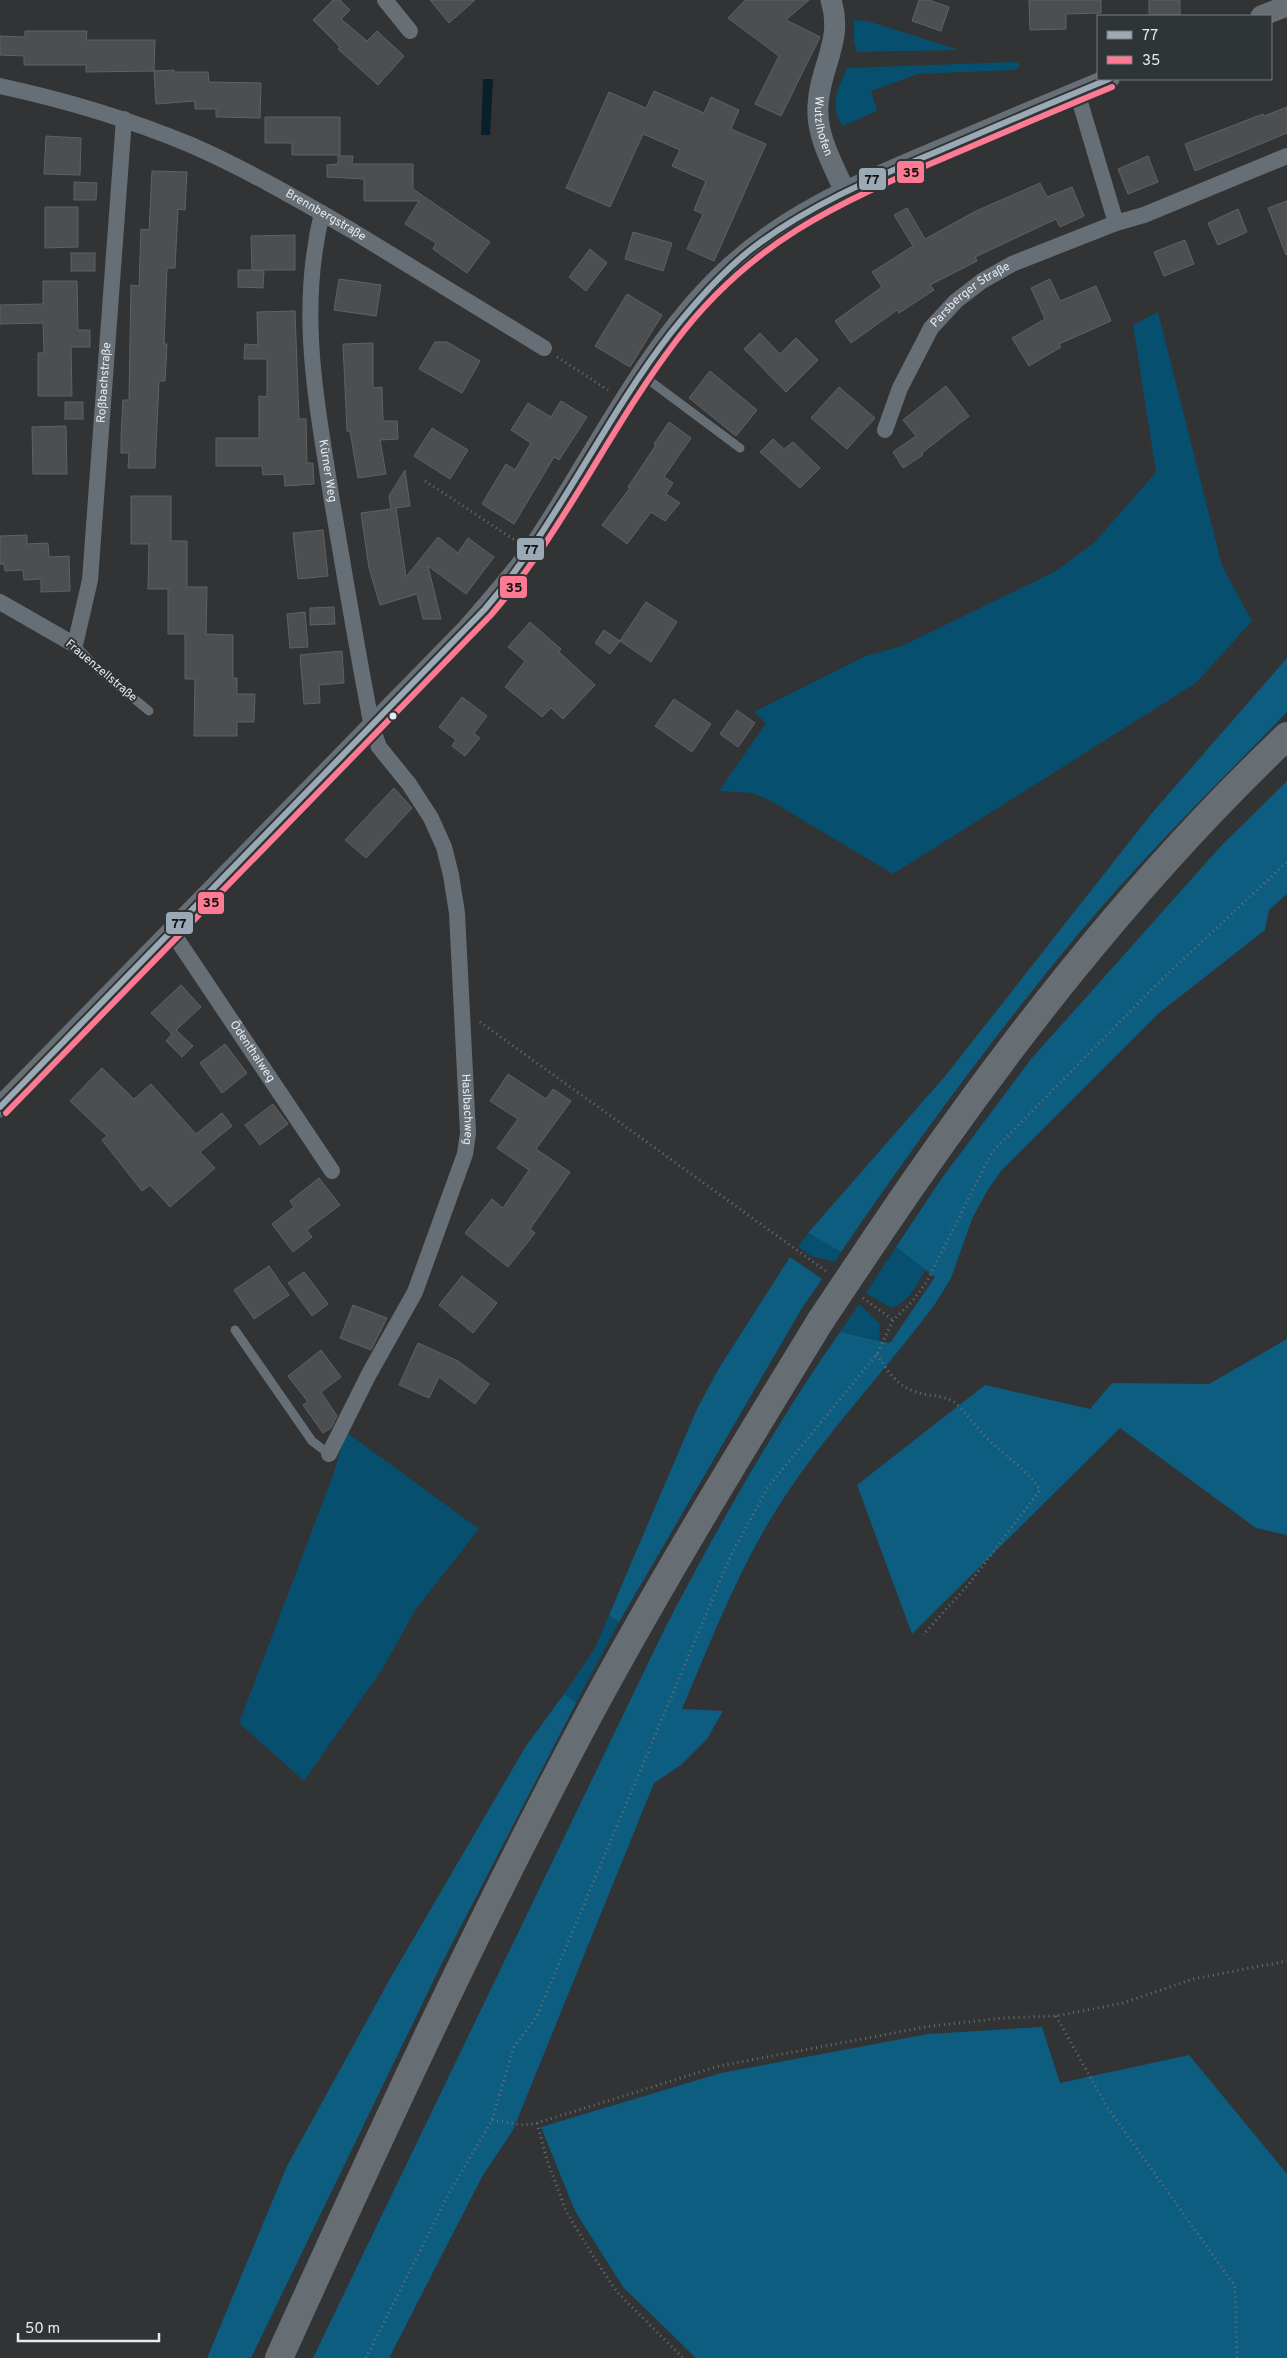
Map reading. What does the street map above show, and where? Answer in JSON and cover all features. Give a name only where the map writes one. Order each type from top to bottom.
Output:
[{"type":"highway","points":[[279,2358],[378,2142],[506,1879],[591,1712],[687,1541],[821,1320],[941,1141],[1016,1040],[1183,843],[1287,736]]},
{"type":"street","points":[[385,0],[410,31]]},
{"type":"street","name":"Wutzlhofen","points":[[831,0],[834,11],[835,31],[831,55],[821,86],[818,119],[827,150],[844,190]]},
{"type":"street","points":[[1264,15],[1287,6]]},
{"type":"street","points":[[0,1107],[456,642],[531,551],[642,375],[675,328],[724,274],[754,247],[801,213],[844,190],[1107,80]]},
{"type":"street","name":"Brennbergstraße","points":[[0,86],[42,95],[124,119],[192,146],[262,180],[322,213],[544,348]]},
{"type":"street","points":[[1077,92],[1116,223]]},
{"type":"street","name":"Roßbachstraße","points":[[75,645],[90,580],[124,119]]},
{"type":"street","name":"Parsberger Straße","points":[[885,430],[912,361],[931,328],[956,301],[982,281],[1012,264],[1116,223],[1144,215],[1287,156]]},
{"type":"street","name":"Kürner Weg","points":[[322,213],[311,275],[309,336],[312,372],[336,526],[372,727]]},
{"type":"street","name":"Frauenzellstraße","points":[[0,602],[75,645]]},
{"type":"street","name":"Haslbachweg","points":[[329,1454],[369,1374],[415,1292],[465,1154],[468,1133],[456,913],[444,847],[431,818],[409,784],[379,747],[372,727]]},
{"type":"street","name":"Ödenthalweg","points":[[172,932],[332,1171]]},
{"type":"lane","points":[[642,375],[740,448]]},
{"type":"lane","name":"Frauenzellstraße","points":[[75,645],[98,670],[149,711]]},
{"type":"lane","points":[[235,1330],[312,1441],[329,1454]]},
{"type":"path","points":[[544,348],[626,401]]},
{"type":"path","points":[[425,481],[531,551]]},
{"type":"path","points":[[366,2358],[448,2194],[492,2120],[514,2047],[537,2016],[731,1555],[768,1487],[877,1354],[893,1320],[911,1303],[926,1283],[992,1152],[1159,982],[1287,862]]},
{"type":"path","points":[[462,1008],[829,1274]]},
{"type":"path","points":[[861,1297],[893,1320]]},
{"type":"path","points":[[877,1354],[891,1377],[901,1386],[920,1394],[953,1401],[986,1438],[1028,1473],[1040,1490],[968,1584],[923,1635]]},
{"type":"path","points":[[492,2120],[523,2125],[537,2123],[719,2066],[931,2026],[1004,2018],[1056,2016],[1123,2003],[1193,1978],[1287,1961]]},
{"type":"path","points":[[1056,2016],[1107,2107],[1235,2286],[1237,2358]]},
{"type":"path","points":[[537,2123],[547,2160],[566,2211],[617,2292],[683,2358]]},
{"type":"shaded area","points":[[854,20],[868,21],[959,50],[857,52],[854,42]]},
{"type":"shaded area","points":[[1019,63],[1020,66],[1014,70],[918,74],[871,91],[877,111],[843,126],[838,118],[835,104],[836,97],[847,68]]},
{"type":"shaded area","points":[[483,79],[493,79],[490,135],[481,135]]},
{"type":"shaded area","points":[[1158,312],[1222,566],[1252,621],[1196,683],[893,874],[769,800],[752,793],[719,791],[766,723],[754,712],[866,656],[902,646],[1056,571],[1094,543],[1156,472],[1133,325]]},
{"type":"shaded area","points":[[1287,658],[1287,712],[1156,848],[1080,932],[957,1089],[841,1252],[808,1233],[946,1075],[1152,813]]},
{"type":"shaded area","points":[[1287,781],[1287,894],[1269,910],[1265,930],[1159,1013],[1001,1171],[987,1191],[972,1219],[951,1278],[937,1301],[815,1454],[778,1507],[764,1531],[726,1606],[682,1709],[723,1711],[707,1739],[681,1765],[654,1783],[513,2130],[483,2175],[389,2358],[313,2358],[666,1626],[727,1513],[770,1439],[840,1332],[890,1343],[935,1277],[896,1247],[942,1178],[1031,1059],[1222,845]]},
{"type":"shaded area","points":[[808,1233],[841,1252],[835,1262],[811,1256],[798,1247]]},
{"type":"shaded area","points":[[896,1247],[926,1269],[908,1297],[891,1308],[866,1293]]},
{"type":"shaded area","points":[[790,1257],[822,1279],[802,1308],[619,1622],[609,1615],[697,1409],[719,1368]]},
{"type":"shaded area","points":[[859,1304],[880,1324],[879,1340],[840,1332]]},
{"type":"shaded area","points":[[1287,1339],[1287,1535],[1256,1528],[1120,1428],[912,1634],[857,1485],[985,1385],[1090,1409],[1112,1383],[1209,1384]]},
{"type":"shaded area","points":[[346,1432],[479,1529],[416,1609],[383,1668],[304,1781],[239,1723],[333,1475]]},
{"type":"shaded area","points":[[609,1615],[619,1622],[576,1703],[564,1694],[595,1648]]},
{"type":"shaded area","points":[[564,1694],[576,1703],[443,1961],[251,2358],[207,2358],[287,2166],[391,1977],[526,1746]]},
{"type":"shaded area","points":[[1042,2027],[1060,2083],[1189,2055],[1287,2174],[1287,2358],[696,2358],[623,2287],[575,2211],[541,2127],[721,2073],[928,2034]]},
{"type":"building","points":[[333,0],[340,0],[350,10],[341,19],[367,41],[377,31],[404,56],[378,85],[338,49],[340,47],[313,20]]},
{"type":"building","points":[[430,0],[475,0],[449,23]]},
{"type":"building","points":[[745,0],[809,0],[786,20],[820,37],[781,116],[755,104],[779,56],[728,18]]},
{"type":"building","points":[[919,0],[929,0],[949,7],[941,31],[912,21]]},
{"type":"building","points":[[1029,0],[1101,0],[1101,13],[1066,14],[1066,29],[1030,30]]},
{"type":"building","points":[[1149,0],[1180,0],[1180,15],[1149,15]]},
{"type":"building","points":[[25,31],[87,31],[86,40],[155,40],[154,71],[86,72],[86,65],[24,65],[24,56],[0,55],[0,36],[25,37]]},
{"type":"building","points":[[174,70],[174,72],[208,72],[209,82],[261,83],[260,118],[216,117],[216,109],[195,109],[195,101],[156,104],[154,71]]},
{"type":"building","points":[[654,91],[704,113],[711,97],[739,110],[731,129],[766,144],[714,261],[687,249],[703,214],[694,210],[706,181],[672,166],[680,150],[643,134],[610,207],[566,188],[609,92],[646,108]]},
{"type":"building","points":[[1287,107],[1287,133],[1195,171],[1185,144],[1263,114],[1264,116]]},
{"type":"building","points":[[265,117],[340,117],[340,155],[292,155],[292,143],[265,143]]},
{"type":"building","points":[[46,136],[81,138],[80,175],[44,174]]},
{"type":"building","points":[[338,156],[353,156],[352,164],[413,164],[413,189],[490,242],[467,273],[433,249],[436,243],[405,224],[419,201],[364,201],[364,179],[327,177],[327,165],[338,164]]},
{"type":"building","points":[[1148,156],[1158,182],[1128,194],[1118,169]]},
{"type":"building","points":[[152,171],[187,172],[185,210],[178,209],[175,268],[167,268],[164,344],[167,344],[165,381],[159,381],[155,468],[128,468],[129,453],[121,453],[121,437],[123,400],[129,400],[131,285],[139,286],[141,229],[149,230]]},
{"type":"building","points":[[74,182],[97,183],[96,200],[74,200]]},
{"type":"building","points":[[1040,183],[1047,197],[1072,187],[1084,216],[1060,227],[1056,219],[975,257],[977,261],[930,285],[934,290],[899,313],[897,310],[851,343],[835,321],[882,287],[872,272],[913,246],[894,215],[907,208],[925,239],[976,211]]},
{"type":"building","points":[[1287,201],[1287,254],[1286,255],[1268,208]]},
{"type":"building","points":[[45,207],[78,207],[78,247],[45,248]]},
{"type":"building","points":[[1238,209],[1247,232],[1218,245],[1208,223]]},
{"type":"building","points":[[633,232],[672,243],[663,271],[625,259]]},
{"type":"building","points":[[295,235],[295,270],[253,270],[264,271],[263,288],[238,287],[238,270],[252,270],[251,236]]},
{"type":"building","points":[[1185,240],[1194,264],[1164,276],[1154,252]]},
{"type":"building","points":[[590,249],[607,263],[586,291],[569,277]]},
{"type":"building","points":[[71,253],[95,253],[95,271],[71,271]]},
{"type":"building","points":[[339,279],[381,285],[376,316],[334,310]]},
{"type":"building","points":[[1050,279],[1060,301],[1096,286],[1111,321],[1059,344],[1061,347],[1029,366],[1012,338],[1045,319],[1031,288]]},
{"type":"building","points":[[43,281],[77,281],[78,330],[90,330],[90,347],[71,347],[72,396],[38,396],[38,353],[44,353],[43,323],[0,324],[0,305],[43,304]]},
{"type":"building","points":[[627,294],[662,315],[630,367],[595,346]]},
{"type":"building","points":[[295,311],[299,419],[306,419],[307,463],[313,463],[314,484],[285,486],[284,474],[263,475],[262,466],[216,466],[216,438],[259,438],[259,396],[267,397],[267,359],[244,359],[245,344],[258,345],[257,312]]},
{"type":"building","points":[[760,333],[780,354],[796,338],[818,360],[786,392],[744,349]]},
{"type":"building","points":[[435,342],[447,342],[480,361],[462,393],[419,369]]},
{"type":"building","points":[[373,343],[373,388],[382,387],[383,421],[397,421],[398,439],[380,440],[386,474],[358,478],[350,431],[347,431],[343,344]]},
{"type":"building","points":[[710,371],[757,410],[736,436],[689,398]]},
{"type":"building","points":[[946,386],[969,416],[922,453],[923,455],[903,468],[893,452],[916,436],[903,420]]},
{"type":"building","points":[[839,387],[875,418],[847,449],[811,418]]},
{"type":"building","points":[[561,401],[587,417],[559,460],[554,457],[514,524],[482,504],[506,464],[515,470],[531,443],[511,430],[528,403],[551,417]]},
{"type":"building","points":[[65,402],[83,402],[83,419],[65,419]]},
{"type":"building","points":[[669,422],[691,438],[664,477],[673,483],[666,494],[680,503],[665,521],[651,512],[627,544],[602,525],[630,488],[628,487]]},
{"type":"building","points":[[66,426],[67,474],[33,474],[32,427]]},
{"type":"building","points":[[432,428],[468,450],[450,479],[414,456]]},
{"type":"building","points":[[773,439],[784,449],[793,442],[820,468],[800,488],[760,452]]},
{"type":"building","points":[[405,470],[410,506],[396,508],[406,577],[438,537],[458,553],[468,538],[494,557],[466,594],[428,566],[441,619],[423,619],[417,594],[380,605],[369,568],[361,513],[391,509],[389,496]]},
{"type":"building","points":[[131,496],[171,496],[171,541],[187,541],[187,587],[207,587],[206,634],[233,635],[233,678],[237,678],[237,694],[255,694],[254,722],[237,722],[237,736],[194,736],[195,679],[185,679],[185,634],[168,634],[168,589],[148,589],[149,544],[131,544]]},
{"type":"building","points":[[323,530],[328,576],[298,579],[293,533]]},
{"type":"building","points":[[27,535],[27,544],[48,543],[49,557],[69,556],[70,591],[41,592],[41,579],[24,580],[23,570],[5,571],[4,564],[0,564],[0,536]]},
{"type":"building","points":[[646,602],[677,622],[651,662],[620,641]]},
{"type":"building","points":[[334,607],[335,624],[310,625],[310,608]]},
{"type":"building","points":[[305,612],[308,647],[290,648],[287,614]]},
{"type":"building","points":[[530,622],[561,649],[559,652],[595,685],[563,719],[551,708],[542,717],[505,687],[525,661],[508,647]]},
{"type":"building","points":[[604,630],[620,641],[610,654],[595,643]]},
{"type":"building","points":[[342,651],[344,683],[319,685],[320,703],[304,704],[300,655]]},
{"type":"building","points":[[462,697],[487,716],[474,733],[480,738],[465,756],[452,746],[456,740],[439,727]]},
{"type":"building","points":[[674,699],[711,724],[692,752],[655,726]]},
{"type":"building","points":[[737,710],[755,723],[738,747],[720,734]]},
{"type":"building","points":[[394,788],[412,808],[366,858],[345,840]]},
{"type":"building","points":[[181,985],[201,1007],[176,1030],[193,1046],[182,1057],[166,1041],[172,1034],[151,1013]]},
{"type":"building","points":[[225,1044],[247,1073],[222,1093],[200,1063]]},
{"type":"building","points":[[102,1068],[134,1099],[151,1084],[196,1134],[222,1113],[232,1126],[200,1152],[215,1168],[170,1207],[150,1185],[142,1191],[102,1140],[107,1136],[70,1101]]},
{"type":"building","points":[[508,1074],[546,1099],[553,1089],[571,1101],[536,1149],[570,1172],[530,1229],[535,1233],[508,1267],[465,1233],[492,1199],[503,1208],[529,1170],[497,1148],[518,1119],[490,1101]]},
{"type":"building","points":[[273,1104],[288,1124],[260,1145],[245,1125]]},
{"type":"building","points":[[319,1178],[340,1205],[307,1230],[312,1237],[293,1252],[272,1224],[294,1207],[290,1201]]},
{"type":"building","points":[[269,1266],[289,1295],[254,1319],[234,1290]]},
{"type":"building","points":[[304,1272],[328,1304],[312,1316],[288,1283]]},
{"type":"building","points":[[462,1276],[497,1303],[473,1333],[439,1305]]},
{"type":"building","points":[[353,1305],[387,1318],[371,1350],[340,1338]]},
{"type":"building","points":[[418,1343],[458,1361],[489,1384],[475,1404],[439,1377],[429,1398],[399,1385]]},
{"type":"building","points":[[321,1350],[341,1377],[321,1392],[337,1416],[331,1428],[323,1433],[303,1405],[308,1402],[288,1376]]},
{"type":"transit line","name":"77","points":[[0,1107],[485,609],[535,543],[623,402],[670,334],[707,290],[727,270],[770,235],[839,195],[1107,80]]},
{"type":"transit line","name":"35","points":[[6,1113],[491,615],[517,583],[564,515],[629,409],[676,341],[704,307],[734,278],[765,252],[831,210],[904,175],[1112,87]]}]
